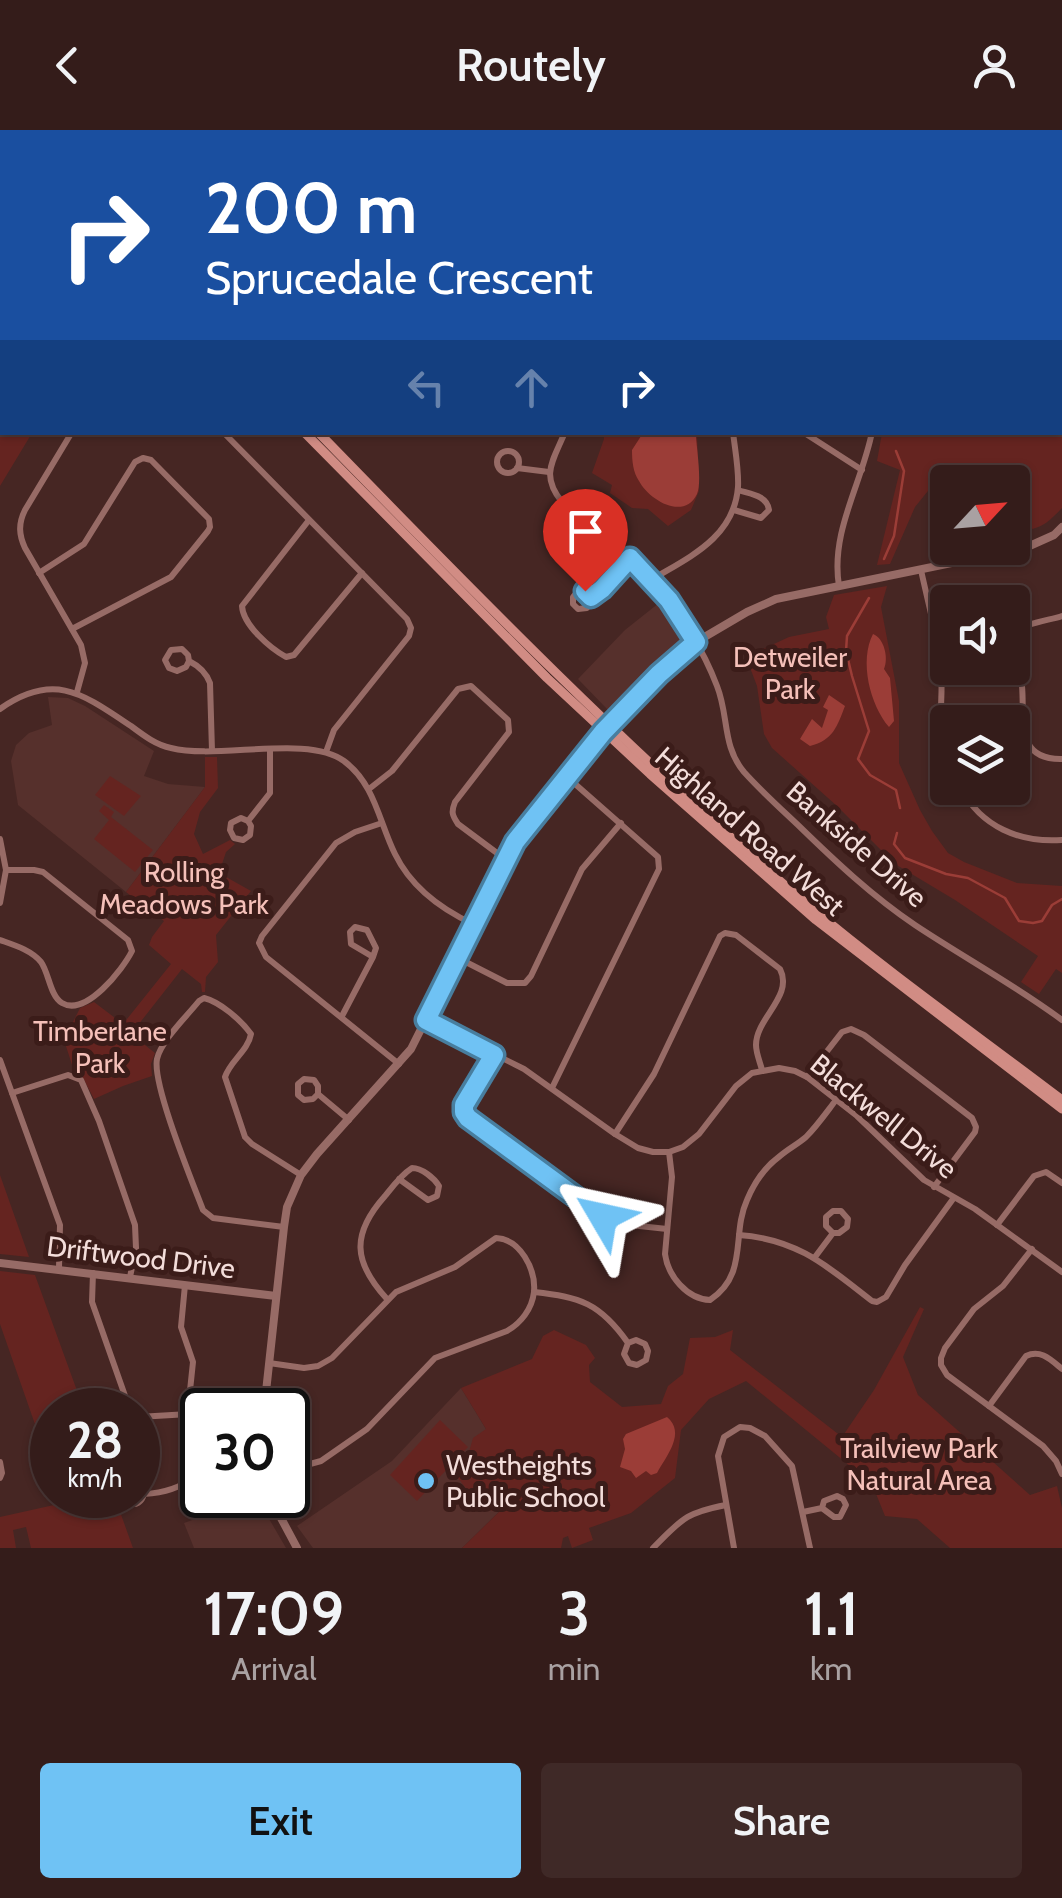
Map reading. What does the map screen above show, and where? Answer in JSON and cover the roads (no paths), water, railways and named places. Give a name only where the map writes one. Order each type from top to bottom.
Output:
[{"type":"main road","name":"Highland Road West","points":[[307,435],[606,728],[816,920],[1062,1108]]},
{"type":"main road","name":"Highland Road West","points":[[321,435],[606,728],[808,905],[1062,1100]]},
{"type":"street","points":[[70,435],[20,522],[21,540],[82,645],[85,663],[76,692]]},
{"type":"street","points":[[226,435],[407,618],[409,636],[334,730],[326,752]]},
{"type":"street","points":[[517,468],[549,472],[563,435]]},
{"type":"street","points":[[651,580],[709,544],[725,527],[738,490],[734,435]]},
{"type":"street","points":[[807,435],[862,470]]},
{"type":"street","points":[[839,586],[844,524],[871,435]]},
{"type":"street","points":[[39,572],[84,544],[140,459],[151,460],[208,520],[208,532],[172,577],[72,629]]},
{"type":"street","name":"Bankside Drive","points":[[549,472],[562,502],[630,558],[681,617],[717,684],[726,734],[742,770],[840,865],[891,908],[1062,1020]]},
{"type":"street","points":[[734,510],[762,518],[769,510],[764,499],[738,490]]},
{"type":"street","points":[[309,520],[242,606],[244,618],[275,650],[286,657],[298,652],[362,573]]},
{"type":"street","points":[[266,1388],[287,1207],[302,1175],[411,1048],[504,859],[606,728],[696,642],[776,599],[1025,548],[1062,528]]},
{"type":"street","points":[[591,597],[630,558]]},
{"type":"street","points":[[921,570],[941,666],[941,705]]},
{"type":"street","points":[[1062,616],[1025,626],[1013,639],[1028,742],[1046,758],[1062,758]]},
{"type":"street","points":[[189,660],[199,666],[210,683],[212,751]]},
{"type":"street","points":[[0,709],[13,700],[50,688],[76,692],[168,748],[335,755],[369,789],[395,855],[406,872],[441,906],[474,924]]},
{"type":"street","points":[[369,789],[392,771],[458,689],[477,689],[508,720],[509,732],[451,810],[458,824],[504,859]]},
{"type":"street","points":[[248,821],[270,793],[270,750]]},
{"type":"street","points":[[552,1088],[660,869],[658,857],[566,776]]},
{"type":"street","points":[[971,805],[994,825],[1025,838],[1062,840]]},
{"type":"street","points":[[382,823],[336,842],[259,943],[266,957],[399,1064]]},
{"type":"street","points":[[456,958],[507,984],[525,983],[582,869],[621,823]]},
{"type":"street","points":[[0,839],[6,870],[0,903]]},
{"type":"street","points":[[0,940],[34,955],[56,997],[68,1005],[103,990],[132,951],[128,940],[43,872],[6,870]]},
{"type":"street","points":[[342,1016],[373,958],[376,948],[363,928],[356,927],[350,932],[351,944],[373,958]]},
{"type":"street","points":[[426,1020],[524,1068],[615,1134],[638,1148],[669,1152],[700,1134],[744,1079],[762,1070],[756,1044],[759,1030],[782,990],[784,976],[736,934],[720,936],[654,1074],[615,1134]]},
{"type":"street","points":[[284,1227],[212,1218],[202,1210],[163,1096],[156,1062],[162,1047],[204,998],[213,1000],[251,1034],[225,1077],[245,1137],[302,1175]]},
{"type":"street","points":[[807,1078],[842,1032],[857,1030],[972,1118],[975,1132],[934,1187]]},
{"type":"street","points":[[494,1055],[464,1105],[468,1118],[603,1217],[621,1224],[666,1228]]},
{"type":"street","points":[[0,1060],[60,1225],[58,1268]]},
{"type":"street","name":"Blackwell Drive","points":[[762,1070],[787,1068],[807,1078],[858,1116],[934,1187],[997,1224],[1062,1272]]},
{"type":"street","points":[[12,1093],[68,1074],[81,1080],[135,1225],[136,1248],[130,1278]]},
{"type":"street","points":[[318,1094],[349,1120]]},
{"type":"street","points":[[669,1152],[672,1177],[665,1254],[670,1272],[696,1298],[710,1300],[736,1268],[744,1204],[754,1184],[768,1166],[815,1128],[836,1100]]},
{"type":"street","points":[[387,1299],[365,1271],[361,1250],[367,1217],[399,1179],[407,1171],[419,1168],[437,1182],[438,1192],[434,1198],[423,1198],[399,1179]]},
{"type":"street","points":[[997,1224],[1034,1176],[1046,1172],[1062,1183]]},
{"type":"street","points":[[739,1235],[772,1239],[815,1257],[872,1301],[882,1300],[953,1199]]},
{"type":"street","points":[[815,1257],[833,1232]]},
{"type":"street","points":[[269,1363],[318,1366],[332,1358],[387,1299],[455,1267],[496,1238],[507,1240],[524,1254],[529,1266],[534,1292],[518,1324],[435,1358],[367,1429],[321,1461],[310,1464]]},
{"type":"street","points":[[1032,1249],[1003,1286],[974,1309],[945,1348],[941,1365],[947,1375],[1050,1453],[1062,1474]]},
{"type":"street","name":"Driftwood Drive","points":[[0,1263],[276,1296]]},
{"type":"street","points":[[93,1273],[92,1302],[122,1388]]},
{"type":"street","points":[[185,1285],[181,1327],[193,1362],[191,1388]]},
{"type":"street","points":[[534,1292],[581,1300],[619,1330],[628,1344]]},
{"type":"street","points":[[989,1406],[1026,1356],[1042,1354],[1062,1369]]},
{"type":"street","points":[[734,1548],[718,1456],[720,1445],[731,1430],[740,1427],[765,1436],[788,1460],[796,1477],[810,1548]]},
{"type":"street","points":[[0,1462],[0,1478]]},
{"type":"street","points":[[654,1548],[693,1512],[726,1505]]},
{"type":"street","points":[[804,1512],[822,1508]]},
{"type":"street","points":[[280,1518],[297,1548]]},
{"type":"waterway","points":[[884,559],[894,536],[904,471],[896,451]]},
{"type":"waterway","points":[[869,598],[847,636],[846,651],[869,731],[858,759],[870,775],[896,790],[900,808]]},
{"type":"waterway","points":[[897,833],[894,844],[905,858],[968,878],[1005,898],[1019,921],[1042,921],[1052,905],[1062,899]]},
{"type":"place","name":"Westheights Public School","points":[[426,1481]]},
{"type":"park label","name":"Detweiler Park","points":[[790,673]]},
{"type":"park label","name":"Rolling Meadows Park","points":[[184,888]]},
{"type":"park label","name":"Timberlane Park","points":[[100,1047]]},
{"type":"park label","name":"Trailview Park Natural Area","points":[[919,1464]]}]
